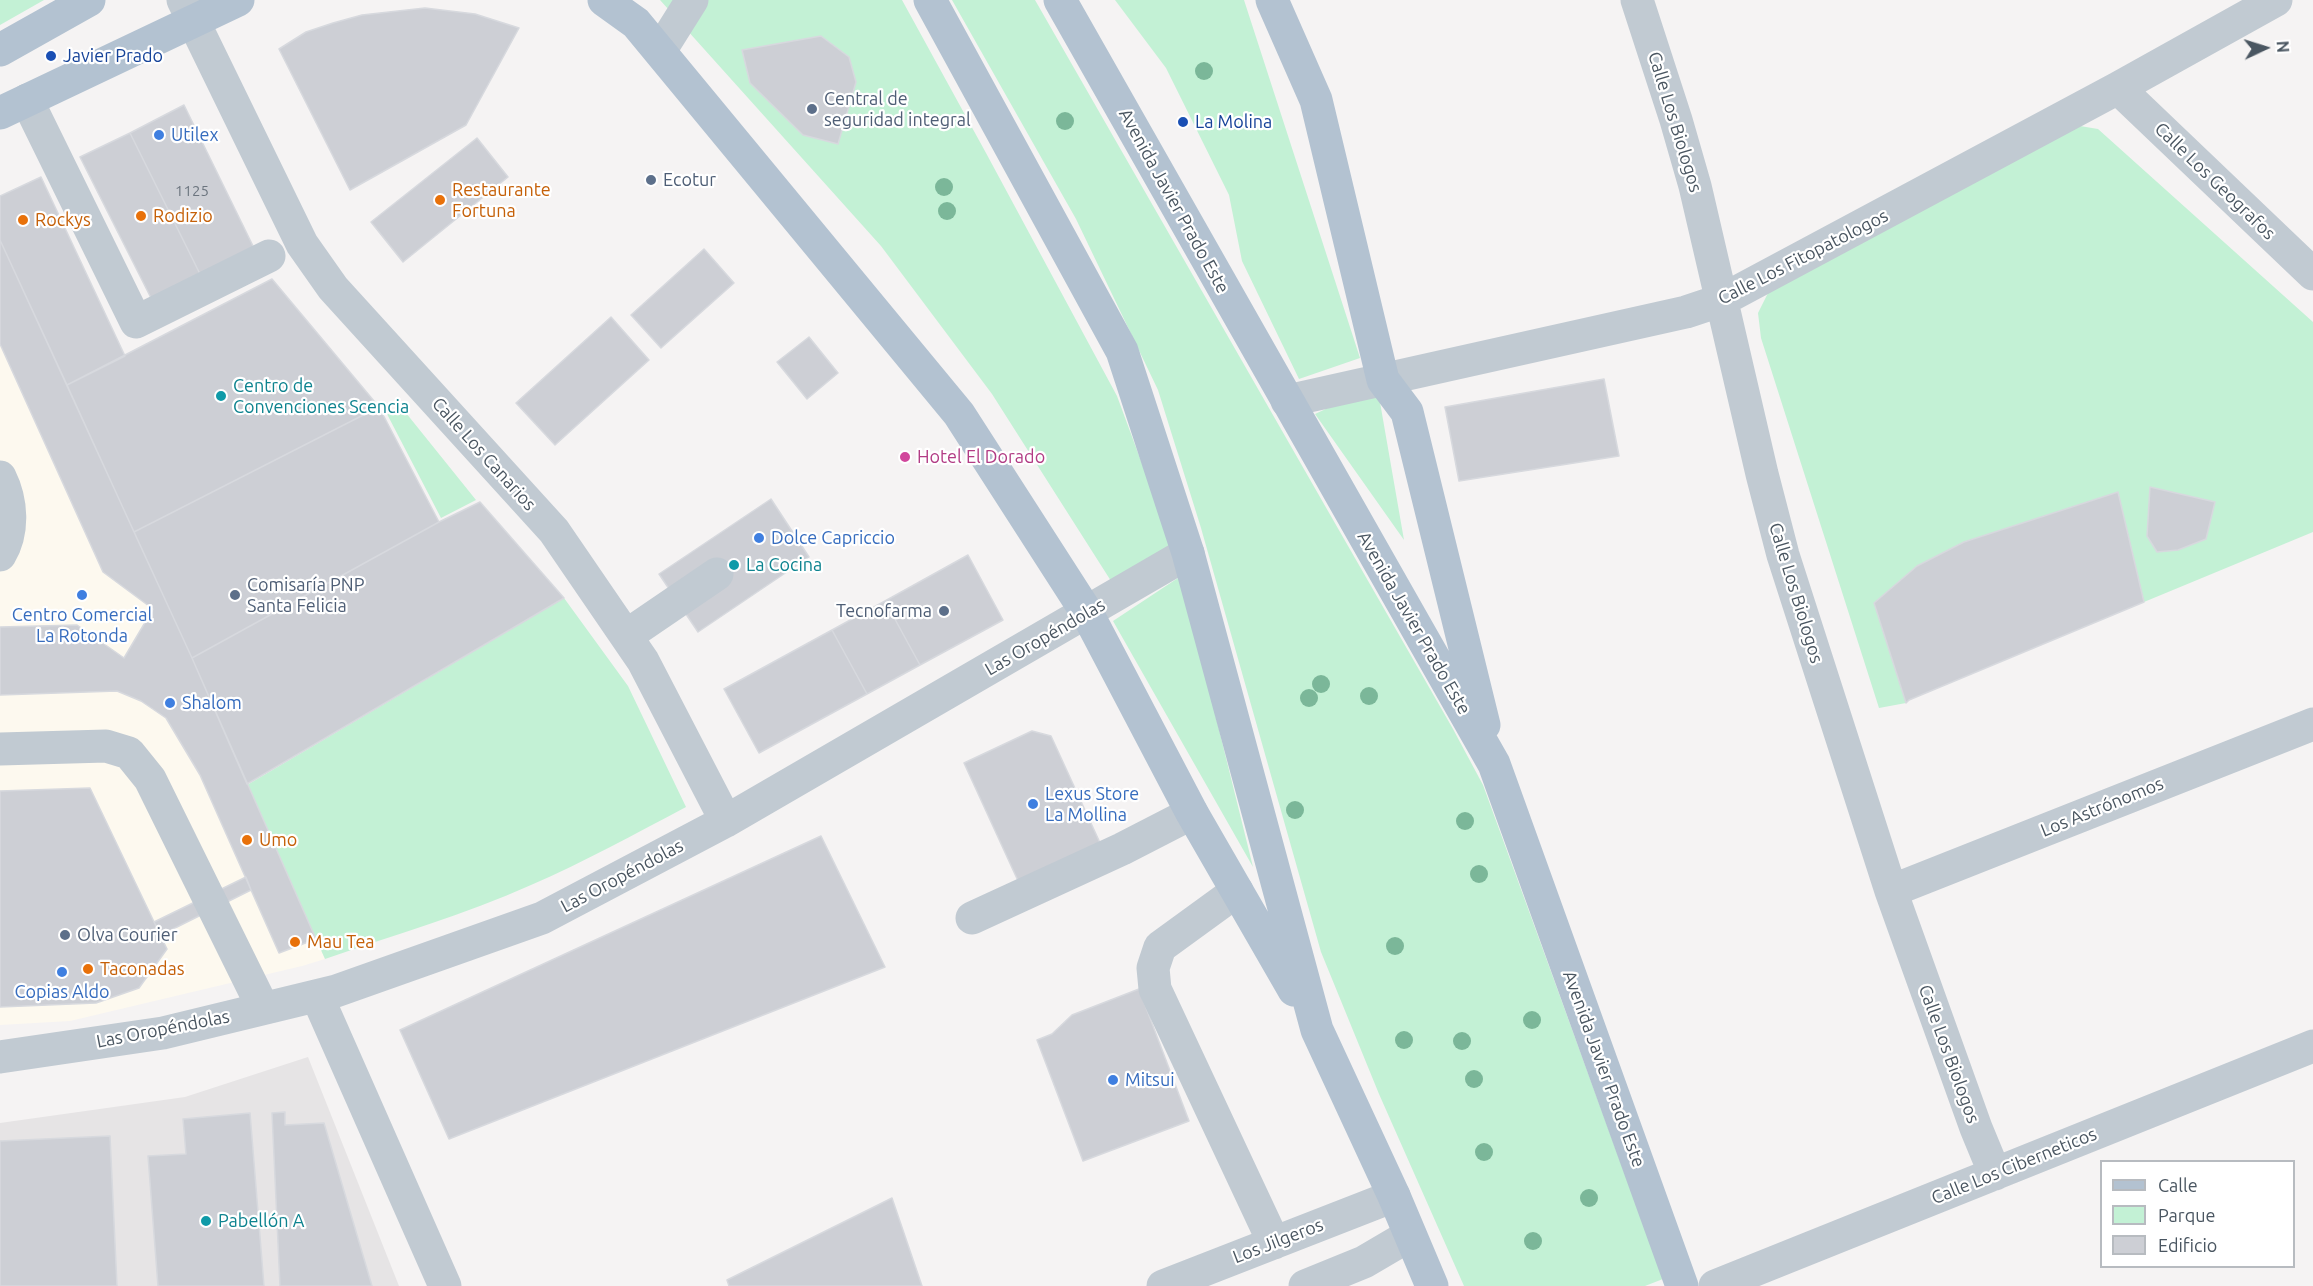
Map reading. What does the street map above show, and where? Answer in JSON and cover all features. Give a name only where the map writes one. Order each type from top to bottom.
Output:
[{"type":"main road","points":[[0,50],[89,0]]},
{"type":"main road","points":[[13,106],[188,11],[238,0]]},
{"type":"main road","points":[[604,0],[636,23],[660,51],[958,414],[1087,613],[1192,813],[1317,1030],[1394,1196],[1432,1286]]},
{"type":"main road","points":[[930,0],[1122,351],[1188,553],[1317,1030]]},
{"type":"main road","name":"Avenida Javier Prado Este","points":[[1060,0],[1494,765],[1682,1286]]},
{"type":"main road","points":[[1272,0],[1316,100],[1383,380],[1407,412],[1494,765]]},
{"type":"street","points":[[660,51],[692,0]]},
{"type":"street","name":"Calle Los Biologos","points":[[1637,0],[1686,153],[1783,555],[1891,891],[1976,1128],[1995,1174]]},
{"type":"street","name":"Calle Los Fitopatologos","points":[[1287,401],[1686,312],[1722,300],[2118,88],[2276,0]]},
{"type":"street","name":"Calle Los Canarios","points":[[188,11],[302,244],[333,288],[554,531],[643,661],[726,821]]},
{"type":"street","name":"Calle Los Geografos","points":[[2118,88],[2313,274]]},
{"type":"street","points":[[13,106],[136,322],[269,256]]},
{"type":"street","points":[[0,477],[4,486],[10,521],[0,555]]},
{"type":"street","name":"Las Oropéndolas","points":[[0,1057],[163,1033],[317,996],[542,918],[726,821],[1188,553]]},
{"type":"street","points":[[626,636],[717,574]]},
{"type":"street","name":"Los Astrónomos","points":[[1891,891],[2313,724]]},
{"type":"street","points":[[0,749],[106,746],[129,753],[150,779],[263,1008]]},
{"type":"street","points":[[972,918],[1122,849],[1192,813]]},
{"type":"street","points":[[1237,891],[1160,947],[1154,968],[1155,989],[1274,1243]]},
{"type":"street","points":[[317,996],[445,1286]]},
{"type":"street","name":"Calle Los Ciberneticos","points":[[1715,1286],[2313,1046]]},
{"type":"street","name":"Los Jilgeros","points":[[1163,1286],[1394,1196]]},
{"type":"street","points":[[1305,1286],[1364,1263],[1410,1235]]},
{"type":"shaded area","name":"Centro Comercial La Rotonda","points":[[0,240],[192,658],[325,959],[70,1021],[0,1025]]},
{"type":"shaded area","points":[[308,1057],[399,1286],[0,1286],[0,1123],[185,1097]]},
{"type":"green space","points":[[0,0],[44,0],[0,25]]},
{"type":"green space","points":[[660,0],[902,0],[1117,396],[1172,545],[1111,581],[992,394],[881,246]]},
{"type":"green space","points":[[952,0],[1035,0],[1453,729],[1483,785],[1663,1279],[1645,1286],[1464,1286],[1379,1094],[1321,952],[1201,528],[1158,390],[1076,219]]},
{"type":"green space","points":[[1115,0],[1244,0],[1360,358],[1299,379],[1242,261],[1229,195],[1166,68]]},
{"type":"green space","points":[[2080,126],[2098,129],[2313,322],[2313,532],[2144,602],[2118,492],[1964,542],[1917,566],[1874,603],[1906,703],[1879,708],[1761,338],[1758,313],[1769,291]]},
{"type":"green space","points":[[1377,385],[1404,540],[1315,414]]},
{"type":"green space","points":[[402,408],[476,500],[441,518],[387,414]]},
{"type":"green space","points":[[1181,576],[1253,867],[1113,621]]},
{"type":"green space","points":[[564,598],[628,686],[686,807],[590,857],[506,896],[325,959],[247,785]]},
{"type":"building","points":[[425,8],[475,14],[519,28],[466,125],[350,190],[279,49],[306,32],[333,23],[362,15]]},
{"type":"building","name":"Central de seguridad integral","points":[[821,36],[849,57],[856,82],[838,144],[803,135],[750,83],[742,50]]},
{"type":"building","points":[[184,105],[254,248],[201,276],[130,133]]},
{"type":"building","name":"Rodizio","points":[[130,133],[201,276],[152,300],[80,157]]},
{"type":"building","name":"Restaurante Fortuna","points":[[477,138],[508,177],[403,262],[371,222]]},
{"type":"building","points":[[41,177],[125,356],[67,385],[0,240],[0,196]]},
{"type":"building","points":[[0,240],[192,658],[316,939],[279,953],[200,775],[166,718],[141,701],[117,691],[0,695],[0,627],[77,625],[124,658],[153,609],[103,572],[0,344]]},
{"type":"building","points":[[704,249],[734,283],[661,348],[631,315]]},
{"type":"building","name":"Centro de Convenciones Scencia","points":[[272,279],[379,407],[134,532],[67,385]]},
{"type":"building","points":[[611,317],[649,360],[555,445],[516,403]]},
{"type":"building","points":[[809,337],[838,373],[807,399],[777,362]]},
{"type":"building","points":[[1604,379],[1619,456],[1459,481],[1445,407]]},
{"type":"building","name":"Comisaría PNP Santa Felicia","points":[[379,407],[439,522],[192,658],[134,532]]},
{"type":"building","points":[[2150,487],[2215,502],[2206,539],[2178,550],[2157,552],[2147,536]]},
{"type":"building","points":[[2118,492],[2144,602],[1906,703],[1874,603],[1917,566],[1964,542]]},
{"type":"building","name":"La Cocina","points":[[771,499],[809,557],[698,632],[659,574]]},
{"type":"building","points":[[480,502],[564,598],[247,784],[192,658],[439,522]]},
{"type":"building","name":"Tecnofarma","points":[[968,555],[1003,620],[920,665],[885,601]]},
{"type":"building","points":[[885,601],[920,665],[867,694],[832,630]]},
{"type":"building","points":[[832,630],[867,694],[759,753],[724,689]]},
{"type":"building","name":"Lexus Store La Mollina","points":[[1032,731],[1051,736],[1101,845],[1019,883],[964,763]]},
{"type":"building","points":[[90,788],[167,949],[139,988],[96,1003],[0,1007],[0,791]]},
{"type":"building","points":[[821,836],[885,967],[449,1139],[400,1030]]},
{"type":"building","points":[[246,877],[251,890],[161,935],[154,922]]},
{"type":"building","name":"Mitsui","points":[[1139,989],[1189,1121],[1083,1161],[1037,1040],[1052,1034],[1072,1015]]},
{"type":"building","points":[[285,1112],[285,1125],[324,1123],[372,1286],[280,1286],[272,1113]]},
{"type":"building","name":"Pabellón A","points":[[250,1113],[264,1286],[158,1286],[148,1156],[186,1154],[183,1119]]},
{"type":"building","points":[[110,1136],[117,1286],[0,1286],[0,1141]]},
{"type":"building","points":[[892,1198],[922,1286],[729,1286],[727,1280]]},
{"type":"place","name":"Javier Prado","points":[[51,56]]},
{"type":"place","name":"Central de seguridad integral","points":[[812,109]]},
{"type":"place","name":"La Molina","points":[[1183,122]]},
{"type":"place","name":"Utilex","points":[[159,135]]},
{"type":"place","name":"Ecotur","points":[[651,180]]},
{"type":"place","name":"Restaurante Fortuna","points":[[440,200]]},
{"type":"place","name":"Rodizio","points":[[141,216]]},
{"type":"place","name":"Rockys","points":[[23,220]]},
{"type":"place","name":"Centro de Convenciones Scencia","points":[[221,396]]},
{"type":"place","name":"Hotel El Dorado","points":[[905,457]]},
{"type":"place","name":"Dolce Capriccio","points":[[759,538]]},
{"type":"place","name":"La Cocina","points":[[734,565]]},
{"type":"place","name":"Centro Comercial La Rotonda","points":[[82,595]]},
{"type":"place","name":"Comisaría PNP Santa Felicia","points":[[235,595]]},
{"type":"place","name":"Tecnofarma","points":[[944,611]]},
{"type":"place","name":"Shalom","points":[[170,703]]},
{"type":"place","name":"Lexus Store La Mollina","points":[[1033,804]]},
{"type":"place","name":"Umo","points":[[247,840]]},
{"type":"place","name":"Olva Courier","points":[[65,935]]},
{"type":"place","name":"Mau Tea","points":[[295,942]]},
{"type":"place","name":"Taconadas","points":[[88,969]]},
{"type":"place","name":"Copias Aldo","points":[[62,972]]},
{"type":"place","name":"Mitsui","points":[[1113,1080]]},
{"type":"place","name":"Pabellón A","points":[[206,1221]]}]
